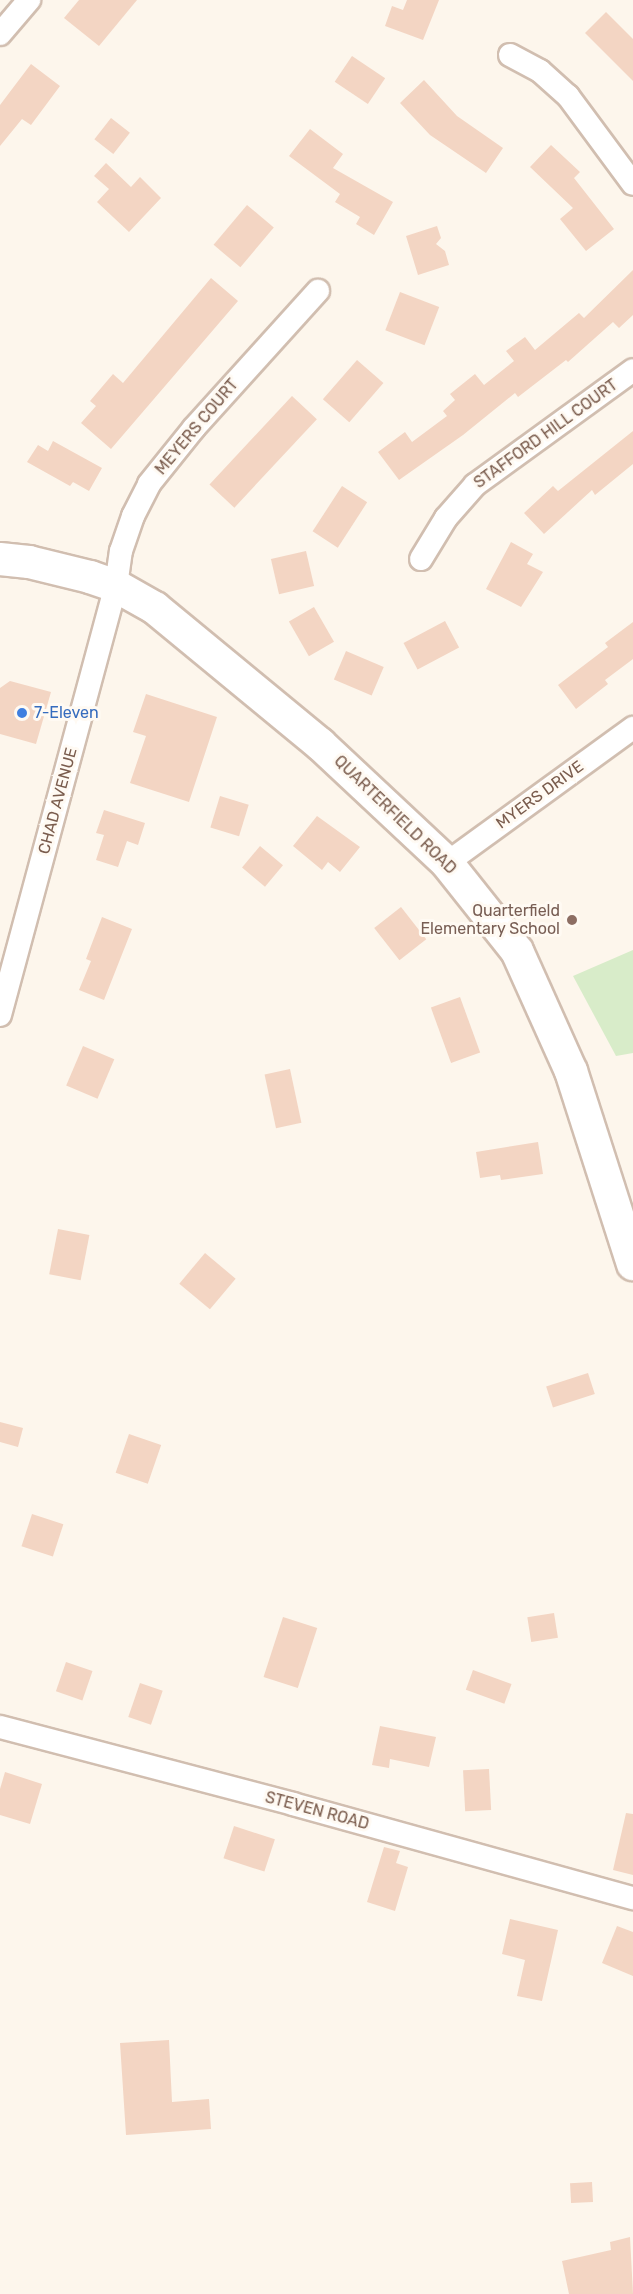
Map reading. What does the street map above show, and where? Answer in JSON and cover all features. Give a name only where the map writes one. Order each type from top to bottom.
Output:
[{"type":"street","points":[[0,34],[28,0]]},
{"type":"street","points":[[510,55],[540,71],[568,96],[633,184]]},
{"type":"street","name":"MEYERS COURT","points":[[116,586],[121,551],[149,484],[194,428],[318,291]]},
{"type":"street","name":"STAFFORD HILL COURT","points":[[421,559],[446,518],[475,485],[633,370]]},
{"type":"street","name":"QUARTERFIELD ROAD","points":[[10,558],[116,586],[155,608],[261,693],[447,863],[517,951],[571,1071],[633,1264]]},
{"type":"street","name":"CHAD AVENUE","points":[[0,1015],[116,586]]},
{"type":"street","name":"MYERS DRIVE","points":[[447,863],[633,728]]},
{"type":"street","name":"STEVEN ROAD","points":[[0,1727],[293,1804],[633,1898]]},
{"type":"green space","points":[[633,950],[633,1053],[616,1056],[573,976]]},
{"type":"building","points":[[79,0],[137,0],[99,46],[64,18]]},
{"type":"building","points":[[407,0],[439,0],[423,40],[385,26],[392,6],[403,10]]},
{"type":"building","points":[[606,12],[633,39],[633,81],[585,33]]},
{"type":"building","points":[[352,56],[385,78],[368,104],[335,82]]},
{"type":"building","points":[[31,64],[60,86],[31,125],[22,119],[0,146],[0,105]]},
{"type":"building","points":[[424,80],[457,116],[503,148],[486,173],[430,135],[400,103]]},
{"type":"building","points":[[111,118],[130,133],[113,154],[94,139]]},
{"type":"building","points":[[310,129],[343,154],[333,168],[393,202],[374,235],[356,224],[360,217],[335,202],[340,194],[289,156]]},
{"type":"building","points":[[551,145],[580,172],[574,178],[614,229],[586,251],[560,219],[573,208],[530,167]]},
{"type":"building","points":[[106,163],[131,187],[140,177],[161,198],[129,232],[97,202],[109,189],[94,176]]},
{"type":"building","points":[[247,205],[274,227],[240,267],[214,245]]},
{"type":"building","points":[[437,226],[441,238],[436,244],[445,251],[449,265],[418,275],[406,236]]},
{"type":"building","points":[[633,270],[633,315],[619,328],[613,322],[568,362],[566,360],[518,397],[515,393],[463,435],[399,480],[378,452],[405,432],[412,442],[447,416],[443,411],[455,400],[450,394],[475,374],[484,385],[514,361],[506,351],[525,337],[535,350],[579,313],[584,318]]},
{"type":"building","points":[[211,278],[238,301],[111,449],[81,423],[96,406],[90,401],[113,374],[123,383]]},
{"type":"building","points":[[400,292],[439,307],[425,345],[385,330]]},
{"type":"building","points":[[357,360],[383,383],[349,422],[323,399]]},
{"type":"building","points":[[292,396],[317,419],[234,508],[209,484]]},
{"type":"building","points":[[633,431],[633,464],[595,495],[592,490],[544,534],[524,513],[553,486],[558,491]]},
{"type":"building","points":[[53,441],[102,468],[89,491],[73,482],[70,486],[27,462],[38,445],[48,451]]},
{"type":"building","points":[[342,486],[367,502],[338,548],[313,531]]},
{"type":"building","points":[[511,542],[533,554],[527,564],[543,572],[521,607],[486,589]]},
{"type":"building","points":[[306,551],[314,586],[279,594],[271,559]]},
{"type":"building","points":[[314,607],[334,642],[309,656],[289,622]]},
{"type":"building","points":[[445,621],[459,647],[418,670],[404,643]]},
{"type":"building","points":[[633,622],[633,659],[605,680],[608,684],[576,709],[558,685],[608,647],[605,643]]},
{"type":"building","points":[[346,651],[384,667],[372,696],[334,680]]},
{"type":"building","name":"7-Eleven","points":[[10,681],[51,692],[36,744],[0,734],[0,688]]},
{"type":"building","points":[[146,694],[217,717],[189,802],[130,783],[146,736],[133,732]]},
{"type":"building","points":[[220,796],[249,805],[239,836],[210,828]]},
{"type":"building","points":[[104,810],[145,823],[138,845],[127,841],[118,867],[96,860],[104,835],[96,833]]},
{"type":"building","points":[[317,816],[360,847],[340,872],[328,862],[322,870],[293,846]]},
{"type":"building","points":[[260,846],[283,865],[265,887],[242,867]]},
{"type":"building","points":[[401,907],[426,939],[399,960],[374,928]]},
{"type":"building","points":[[102,917],[132,929],[104,1000],[79,990],[91,961],[86,959]]},
{"type":"building","points":[[460,997],[480,1052],[451,1063],[431,1008]]},
{"type":"building","points":[[83,1046],[114,1059],[97,1099],[66,1086]]},
{"type":"building","points":[[290,1069],[301,1123],[276,1128],[265,1074]]},
{"type":"building","points":[[538,1142],[543,1174],[501,1180],[500,1175],[480,1178],[476,1152]]},
{"type":"building","points":[[58,1229],[89,1235],[81,1280],[49,1274]]},
{"type":"building","points":[[205,1253],[236,1279],[210,1309],[179,1284]]},
{"type":"building","points":[[588,1373],[595,1394],[553,1408],[546,1387]]},
{"type":"building","points":[[0,1422],[23,1428],[18,1447],[0,1442]]},
{"type":"building","points":[[129,1434],[161,1445],[148,1484],[116,1473]]},
{"type":"building","points":[[32,1514],[63,1524],[53,1557],[21,1546]]},
{"type":"building","points":[[554,1613],[558,1638],[531,1642],[527,1617]]},
{"type":"building","points":[[283,1617],[317,1628],[298,1688],[264,1677]]},
{"type":"building","points":[[66,1662],[92,1671],[82,1700],[56,1691]]},
{"type":"building","points":[[473,1670],[512,1684],[504,1704],[466,1690]]},
{"type":"building","points":[[140,1683],[163,1691],[151,1725],[128,1717]]},
{"type":"building","points":[[380,1726],[436,1737],[429,1767],[390,1759],[389,1768],[372,1765]]},
{"type":"building","points":[[489,1769],[491,1810],[465,1811],[463,1770]]},
{"type":"building","points":[[5,1772],[42,1784],[30,1824],[0,1815],[0,1789]]},
{"type":"building","points":[[626,1813],[633,1814],[633,1875],[613,1870]]},
{"type":"building","points":[[234,1826],[275,1839],[264,1872],[223,1858]]},
{"type":"building","points":[[384,1847],[400,1851],[396,1863],[408,1867],[395,1911],[367,1902]]},
{"type":"building","points":[[510,1919],[558,1930],[542,2001],[517,1996],[525,1960],[502,1954]]},
{"type":"building","points":[[617,1926],[633,1932],[633,1976],[602,1963]]},
{"type":"building","points":[[169,2040],[172,2102],[209,2099],[211,2129],[126,2135],[120,2043]]},
{"type":"building","points":[[592,2182],[593,2202],[571,2203],[570,2183]]},
{"type":"building","points":[[630,2237],[633,2294],[569,2294],[562,2261],[611,2250],[610,2242]]},
{"type":"place","name":"7-Eleven","points":[[22,713]]},
{"type":"place","name":"Quarterfield Elementary School","points":[[572,920]]}]
